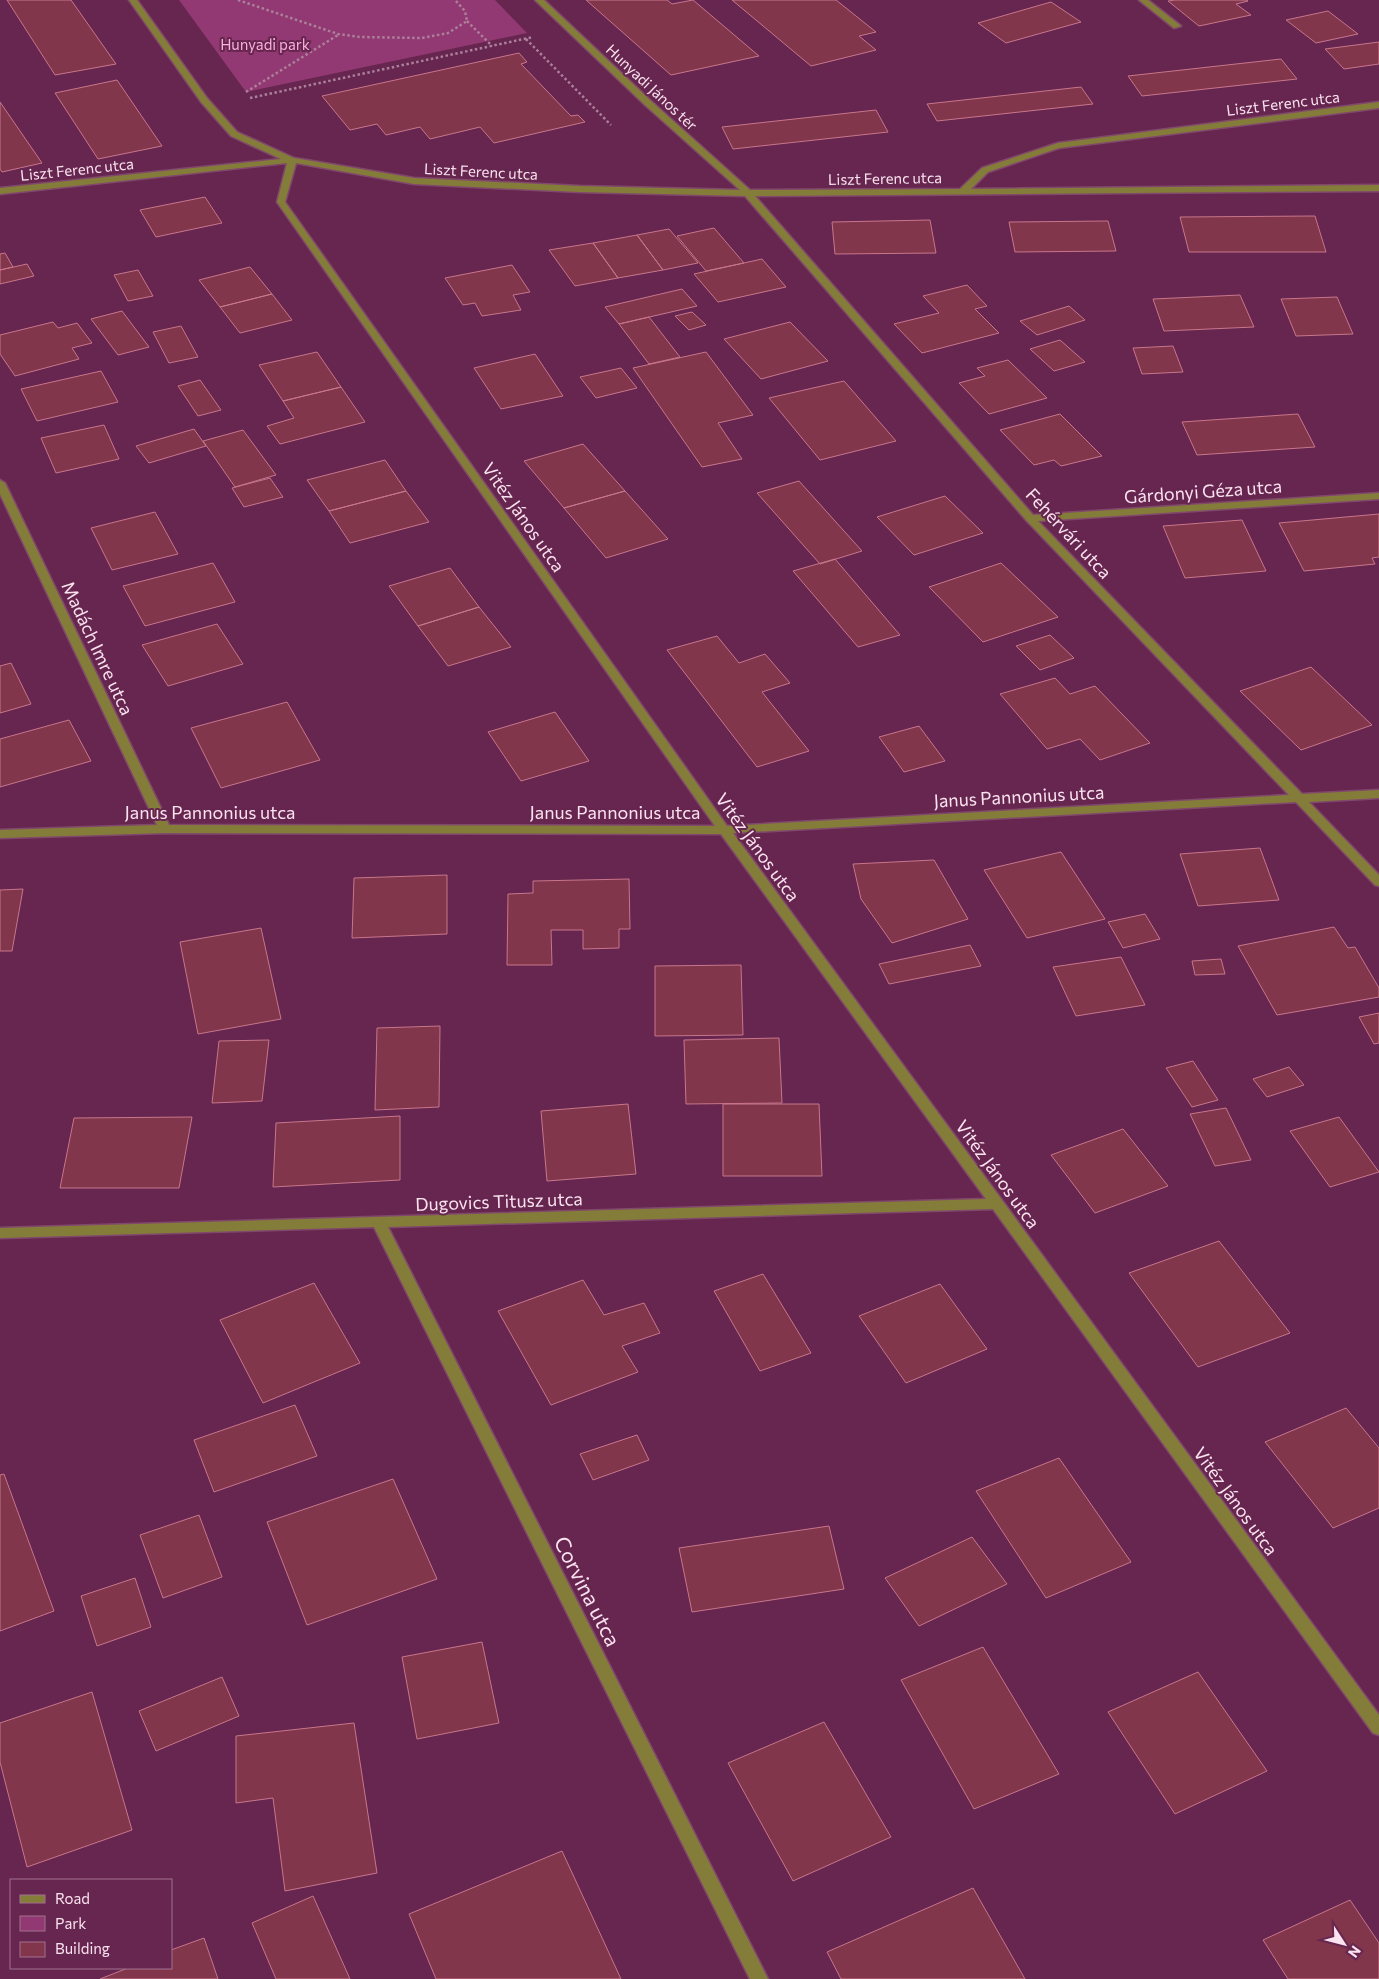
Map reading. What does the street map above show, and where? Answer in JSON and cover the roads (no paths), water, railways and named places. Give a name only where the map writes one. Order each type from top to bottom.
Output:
[{"type":"street","points":[[133,0],[204,100],[234,134],[292,160]]},
{"type":"street","name":"Hunyadi János tér","points":[[539,0],[569,30],[748,193]]},
{"type":"street","points":[[1143,0],[1177,26]]},
{"type":"street","name":"Liszt Ferenc utca","points":[[963,191],[985,170],[1058,146],[1379,105]]},
{"type":"street","name":"Liszt Ferenc utca","points":[[0,191],[292,160],[414,181],[580,189],[748,193],[1379,188]]},
{"type":"street","name":"Vitéz János utca","points":[[292,160],[281,202],[724,830],[1379,1728]]},
{"type":"street","name":"Fehérvári utca","points":[[748,193],[1030,518],[1379,882]]},
{"type":"street","name":"Madách Imre utca","points":[[0,483],[165,829]]},
{"type":"street","name":"Gárdonyi Géza utca","points":[[1030,518],[1379,496]]},
{"type":"street","name":"Janus Pannonius utca","points":[[0,834],[165,829],[724,830],[1379,794]]},
{"type":"street","name":"Dugovics Titusz utca","points":[[0,1233],[998,1204]]},
{"type":"street","name":"Corvina utca","points":[[379,1223],[759,1979]]},
{"type":"park label","name":"Hunyadi park","points":[[265,44]]}]
